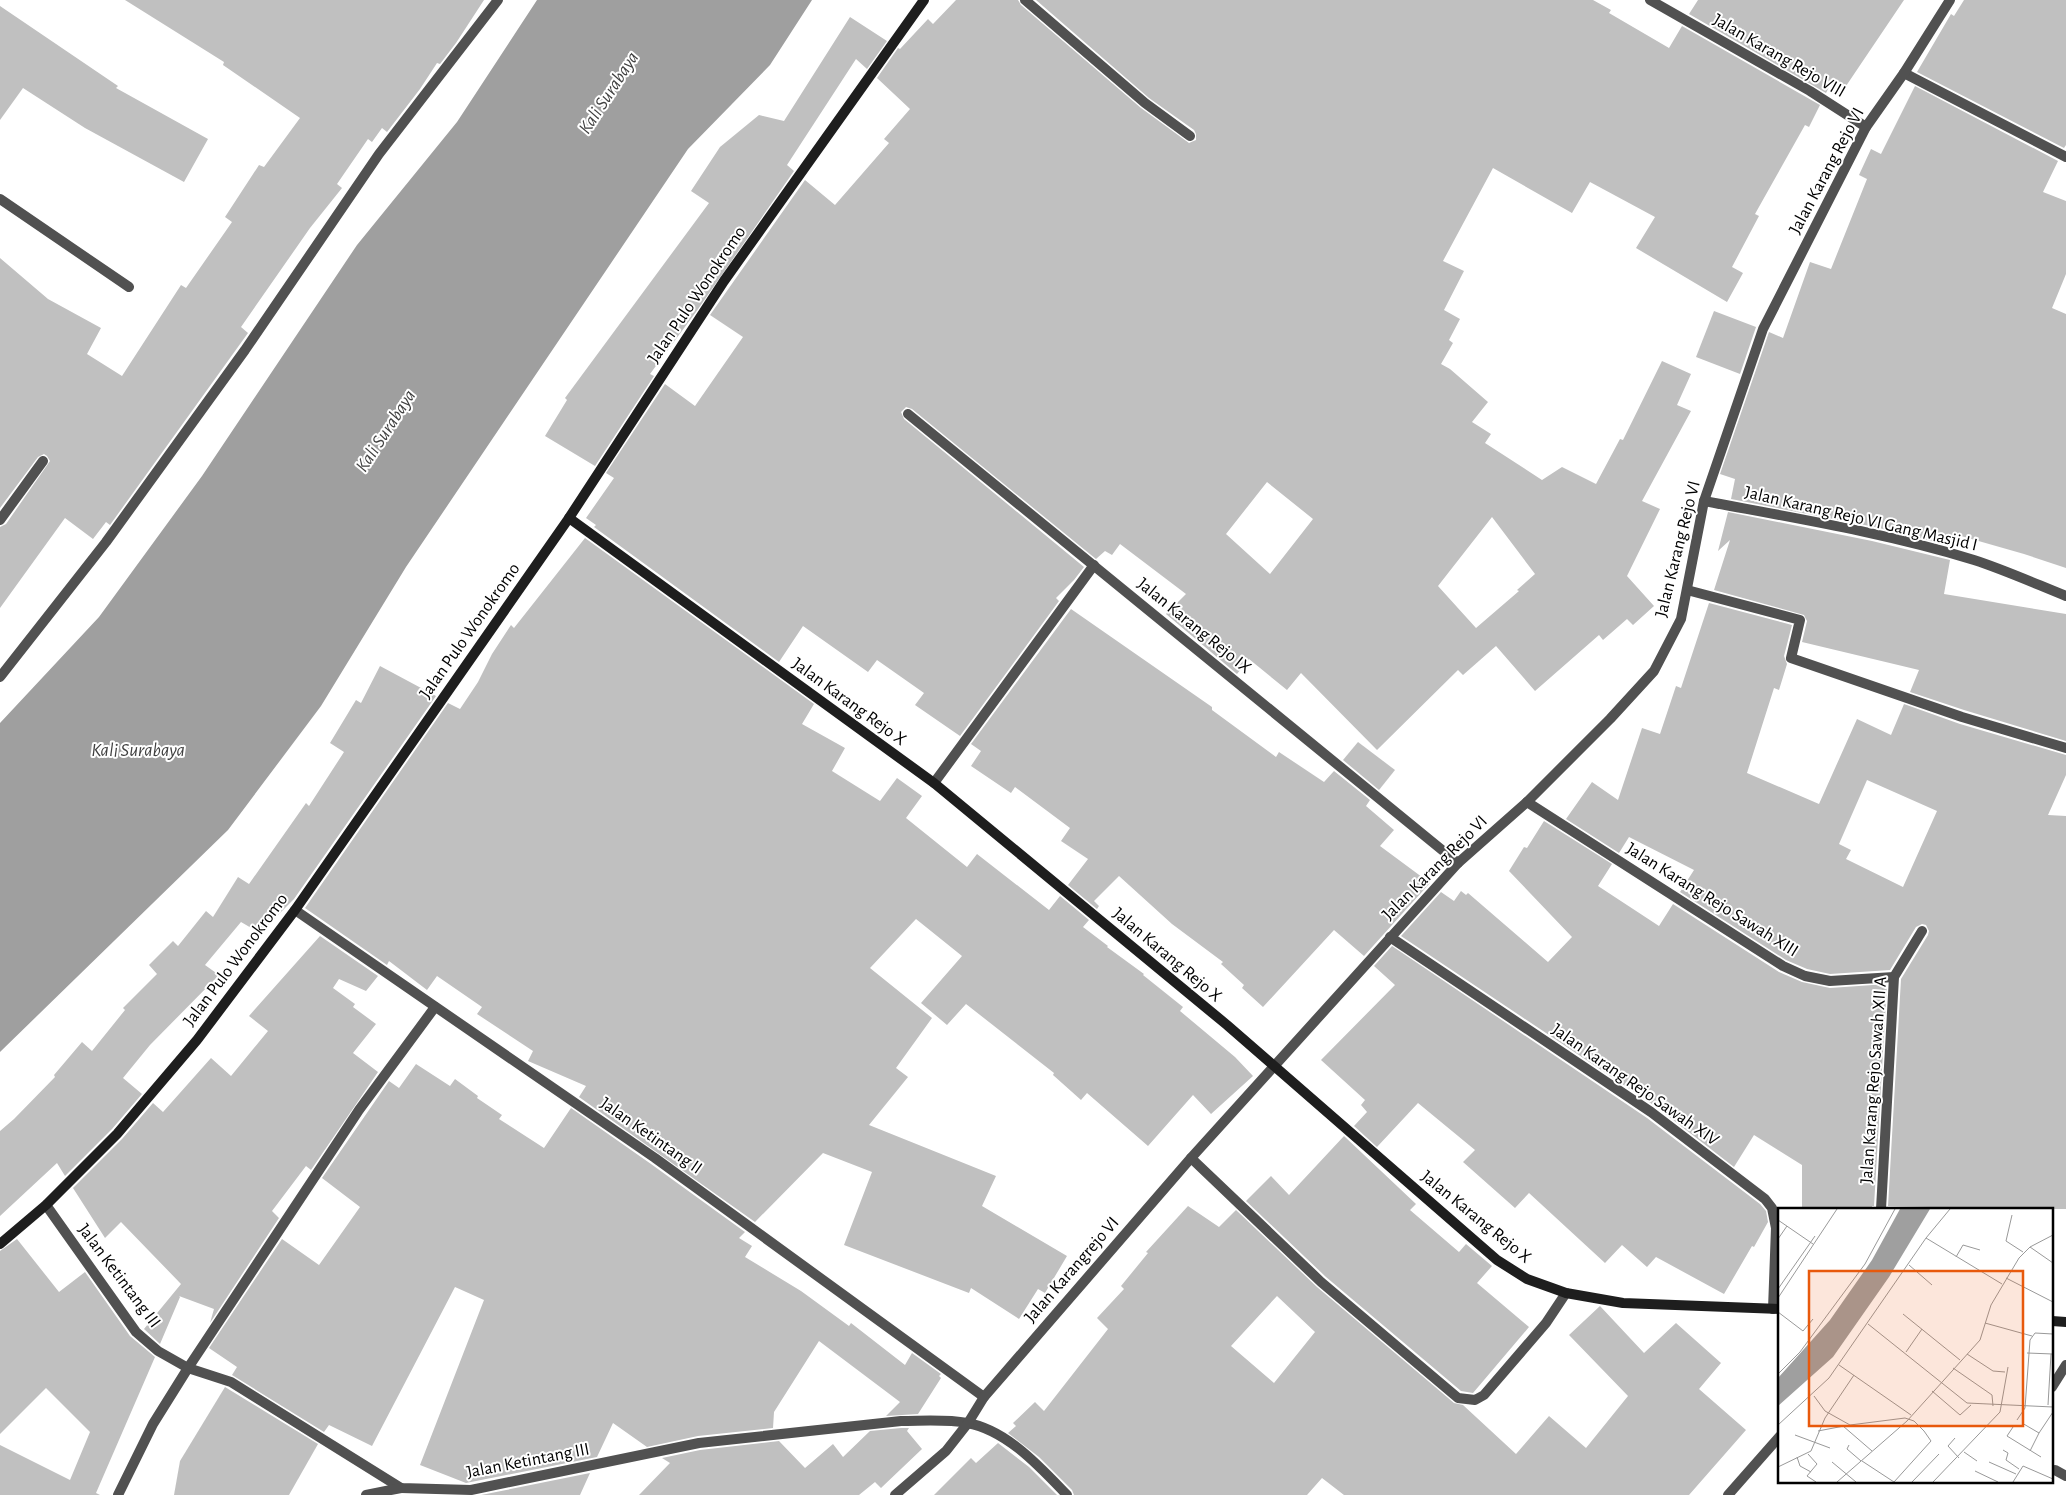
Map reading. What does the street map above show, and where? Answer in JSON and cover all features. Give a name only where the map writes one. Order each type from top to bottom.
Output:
[{"type":"main road","name":"Jalan Pulo Wonokromo","points":[[0,1244],[46,1205],[117,1134],[197,1040],[295,910],[569,518],[724,281],[924,0]]},
{"type":"main road","name":"Jalan Karang Rejo X","points":[[569,518],[934,783],[1275,1067],[1497,1260],[1526,1279],[1566,1293],[1623,1303],[1777,1309]]},
{"type":"street","points":[[0,676],[106,542],[245,350],[378,154],[498,0]]},
{"type":"street","points":[[1025,0],[1145,103],[1190,136]]},
{"type":"street","name":"Jalan Karang Rejo VIII","points":[[1650,0],[1821,98],[1866,126]]},
{"type":"street","name":"Jalan Karang Rejo VI","points":[[1275,1067],[1458,863],[1526,802],[1610,719],[1654,671],[1681,619],[1704,501],[1764,329],[1866,126],[1904,73],[1950,0]]},
{"type":"street","points":[[1904,73],[2066,157]]},
{"type":"street","points":[[0,199],[129,287]]},
{"type":"street","name":"Jalan Karang Rejo IX","points":[[908,414],[1458,863]]},
{"type":"street","points":[[0,520],[43,461]]},
{"type":"street","name":"Jalan Karang Rejo VI Gang Masjid I","points":[[1704,501],[1792,517],[1924,546],[1976,561],[2066,596]]},
{"type":"street","points":[[934,783],[1094,565]]},
{"type":"street","points":[[1687,590],[1800,620],[1791,658],[1962,717],[2066,748]]},
{"type":"street","name":"Jalan Karang Rejo Sawah XIII","points":[[1526,802],[1783,966],[1805,976],[1830,981],[1894,977]]},
{"type":"street","name":"Jalan Ketintang II","points":[[295,910],[655,1158],[984,1397]]},
{"type":"street","name":"Jalan Karang Rejo Sawah XII A","points":[[1881,1208],[1894,977],[1922,931]]},
{"type":"street","name":"Jalan Karang Rejo Sawah XIV","points":[[1390,937],[1652,1112],[1765,1199],[1772,1208],[1776,1228],[1777,1309]]},
{"type":"street","points":[[118,1495],[153,1424],[188,1368],[359,1110],[435,1007]]},
{"type":"street","name":"Jalan Karangrejo VI","points":[[895,1495],[946,1451],[968,1423],[984,1397],[1191,1158],[1275,1067]]},
{"type":"street","points":[[1191,1158],[1321,1282],[1458,1398],[1476,1400],[1484,1395],[1546,1323],[1566,1293]]},
{"type":"street","name":"Jalan Ketintang III","points":[[46,1205],[136,1332],[158,1352],[188,1368],[231,1382],[401,1488],[471,1490],[699,1442],[901,1421],[932,1420],[968,1423],[992,1431],[1016,1447],[1067,1495]]},
{"type":"street","points":[[2054,1384],[2066,1365]]},
{"type":"street","points":[[1728,1495],[1778,1438]]},
{"type":"street","points":[[2055,1470],[2066,1476]]},
{"type":"street","points":[[366,1495],[401,1488]]},
{"type":"water","name":"Kali Surabaya","points":[[537,0],[812,0],[770,65],[688,149],[406,567],[321,706],[228,830],[0,1052],[0,723],[99,617],[202,476],[357,245],[457,122]]},
{"type":"building","points":[[125,0],[484,0],[456,43],[440,64],[437,63],[387,132],[382,128],[372,142],[368,139],[337,184],[342,188],[310,228],[241,327],[248,333],[110,525],[106,522],[93,539],[65,518],[0,608],[0,527],[6,524],[50,461],[44,454],[38,457],[0,508],[0,258],[48,299],[101,328],[87,354],[122,376],[181,285],[186,288],[232,222],[225,217],[259,165],[264,167],[300,118],[223,65],[224,62]]},
{"type":"building","points":[[956,0],[1018,0],[1021,5],[1141,108],[1189,143],[1196,140],[1194,130],[1149,98],[1036,0],[1593,0],[1611,10],[1609,13],[1669,48],[1682,26],[1820,105],[1809,127],[1805,125],[1755,214],[1759,216],[1732,267],[1743,273],[1727,302],[1636,248],[1655,217],[1590,182],[1572,213],[1493,168],[1443,261],[1464,271],[1444,310],[1460,319],[1449,340],[1453,343],[1441,364],[1450,369],[1488,402],[1472,422],[1491,434],[1485,443],[1542,480],[1562,467],[1596,484],[1620,439],[1623,440],[1662,361],[1691,374],[1677,405],[1691,411],[1642,501],[1660,509],[1627,576],[1654,606],[1633,625],[1627,619],[1603,640],[1599,635],[1535,691],[1496,646],[1463,675],[1458,670],[1377,750],[1301,673],[1287,690],[1249,659],[1237,674],[1166,614],[1186,594],[1120,544],[1112,555],[1105,551],[1096,559],[912,409],[906,407],[901,412],[904,419],[1084,567],[1056,598],[1059,601],[960,736],[915,705],[924,693],[877,660],[868,672],[803,626],[779,662],[594,527],[596,525],[586,518],[614,478],[606,473],[665,384],[695,406],[743,337],[710,315],[805,180],[835,205],[889,143],[884,139],[910,109],[877,78],[898,48],[900,49],[928,19],[933,24]],"holes":[[[1267,482],[1313,519],[1270,574],[1226,534]],[[1492,517],[1535,574],[1517,590],[1519,591],[1476,628],[1438,586]]]},
{"type":"building","points":[[1698,0],[1904,0],[1844,89],[1832,81],[1826,93],[1689,14]]},
{"type":"building","points":[[1964,0],[2066,0],[2066,145],[2064,148],[1917,72],[1951,14],[1954,16]]},
{"type":"building","points":[[0,6],[118,86],[116,88],[208,139],[184,182],[85,128],[23,88],[0,120]]},
{"type":"building","points":[[850,17],[887,41],[867,69],[856,59],[787,165],[794,171],[696,312],[650,374],[654,376],[595,466],[545,436],[567,400],[565,398],[709,203],[691,191],[720,147],[759,115],[784,121]]},
{"type":"building","points":[[1915,86],[2058,161],[2043,192],[2066,201],[2066,274],[2052,308],[2066,314],[2066,568],[1954,534],[1952,546],[1875,527],[1731,499],[1735,479],[1720,474],[1769,332],[1783,338],[1810,262],[1831,269],[1867,179],[1859,175],[1871,149],[1881,154]]},
{"type":"building","points":[[1714,311],[1756,327],[1740,374],[1696,357]]},
{"type":"building","points":[[1728,512],[1872,541],[1950,560],[1944,594],[2066,614],[2066,741],[1910,692],[1919,670],[1802,642],[1807,621],[1804,615],[1714,590],[1730,540],[1718,551]]},
{"type":"building","points":[[585,538],[814,704],[802,724],[845,748],[832,771],[880,801],[897,778],[922,796],[906,818],[967,867],[977,854],[1049,910],[1060,896],[1089,920],[1083,927],[1183,1007],[1180,1011],[1235,1057],[1253,1076],[1211,1114],[1193,1095],[1148,1146],[1087,1093],[1081,1100],[1053,1075],[1054,1073],[966,1004],[947,1025],[921,1003],[962,956],[916,919],[870,968],[932,1018],[896,1068],[908,1077],[869,1125],[996,1176],[982,1206],[1067,1256],[1045,1293],[1038,1289],[1019,1319],[971,1288],[969,1293],[844,1245],[872,1172],[823,1153],[755,1222],[579,1097],[586,1086],[528,1061],[533,1051],[477,1014],[482,1007],[437,976],[427,990],[389,961],[387,965],[305,908],[448,703],[460,709],[511,625],[514,628]]},
{"type":"building","points":[[1709,603],[1792,625],[1784,656],[1787,664],[1779,690],[1774,688],[1747,773],[1819,804],[1857,719],[1891,735],[1904,704],[1960,724],[2066,755],[2066,775],[2048,815],[2066,816],[2066,1209],[1888,1206],[1901,979],[1928,935],[1929,931],[1926,925],[1922,924],[1916,927],[1890,970],[1830,974],[1807,969],[1786,960],[1680,892],[1694,870],[1629,837],[1619,853],[1566,819],[1592,782],[1618,800],[1642,728],[1660,734],[1676,686],[1681,688]],"holes":[[[1867,780],[1937,811],[1903,887],[1846,859],[1851,850],[1839,844]]]},
{"type":"building","points":[[1071,609],[1212,707],[1212,710],[1276,757],[1279,752],[1324,782],[1334,771],[1370,800],[1366,806],[1394,830],[1380,846],[1430,883],[1364,956],[1334,930],[1263,1007],[1242,988],[1244,985],[1221,964],[1223,962],[1172,924],[1119,876],[1094,901],[1099,906],[1097,909],[1068,885],[1088,859],[1061,841],[1070,828],[1015,787],[1011,793],[971,766],[981,751],[971,744]]},
{"type":"building","points":[[380,666],[436,696],[294,899],[260,933],[241,922],[205,965],[219,975],[150,1045],[123,1078],[142,1094],[112,1129],[65,1176],[57,1163],[0,1216],[0,1131],[55,1077],[54,1075],[82,1042],[92,1051],[125,1010],[123,1008],[157,974],[149,965],[173,941],[178,946],[206,911],[213,917],[238,877],[249,884],[306,803],[309,806],[344,752],[330,743],[356,700],[361,703]]},
{"type":"building","points":[[1358,742],[1395,770],[1379,790],[1343,760]]},
{"type":"building","points":[[1544,821],[1612,864],[1598,886],[1659,926],[1673,904],[1779,972],[1802,982],[1830,988],[1887,984],[1874,1206],[1872,1208],[1802,1208],[1802,1165],[1754,1135],[1734,1167],[1655,1106],[1401,936],[1441,892],[1454,901],[1461,891],[1466,895],[1468,893],[1548,962],[1572,937],[1509,871],[1524,847],[1527,848]]},
{"type":"building","points":[[320,936],[378,976],[366,991],[339,979],[333,988],[355,1004],[353,1007],[376,1024],[353,1053],[378,1072],[311,1170],[306,1166],[272,1211],[279,1218],[210,1323],[214,1309],[179,1296],[160,1344],[144,1329],[181,1284],[121,1222],[105,1238],[73,1188],[122,1139],[153,1103],[163,1112],[211,1058],[231,1076],[268,1031],[249,1016]]},
{"type":"building","points":[[1392,946],[1647,1118],[1760,1204],[1766,1211],[1768,1222],[1724,1294],[1656,1257],[1647,1267],[1622,1245],[1605,1263],[1529,1193],[1515,1208],[1463,1162],[1475,1150],[1418,1103],[1377,1147],[1354,1126],[1367,1112],[1361,1105],[1365,1100],[1321,1060],[1395,985],[1374,966]]},
{"type":"building","points":[[416,1064],[450,1086],[455,1079],[478,1096],[477,1098],[502,1115],[499,1119],[544,1148],[571,1108],[745,1232],[739,1238],[752,1246],[745,1257],[801,1291],[849,1326],[851,1323],[905,1365],[912,1353],[941,1374],[939,1376],[941,1378],[918,1414],[886,1416],[900,1402],[819,1341],[774,1412],[773,1428],[698,1436],[647,1447],[613,1423],[597,1457],[466,1483],[420,1465],[484,1300],[455,1287],[372,1446],[329,1425],[324,1432],[232,1375],[237,1367],[209,1348],[282,1239],[319,1265],[360,1207],[322,1178],[389,1081],[399,1088]]},
{"type":"building","points":[[1344,1136],[1416,1204],[1410,1210],[1459,1252],[1466,1244],[1492,1266],[1477,1283],[1529,1327],[1473,1393],[1461,1391],[1326,1277],[1246,1201],[1271,1176],[1289,1195]]},
{"type":"building","points":[[1188,1206],[1219,1227],[1236,1210],[1317,1287],[1454,1403],[1463,1405],[1516,1454],[1549,1416],[1586,1448],[1628,1396],[1569,1335],[1600,1306],[1644,1353],[1676,1323],[1721,1363],[1699,1389],[1746,1430],[1689,1495],[1344,1495],[1322,1478],[1307,1495],[1074,1495],[1072,1490],[1039,1457],[1008,1433],[1016,1426],[1013,1423],[1035,1402],[1044,1411],[1108,1329],[1097,1318],[1124,1289],[1121,1286],[1148,1253],[1146,1252]],"holes":[[[1277,1296],[1315,1332],[1274,1383],[1231,1346]]]},
{"type":"building","points":[[17,1239],[59,1292],[85,1272],[130,1336],[155,1357],[96,1493],[100,1495],[0,1495],[0,1445],[70,1480],[90,1432],[46,1388],[0,1434],[0,1251]]},
{"type":"building","points":[[225,1387],[318,1444],[289,1495],[174,1495],[180,1461]]},
{"type":"building","points":[[909,1428],[907,1431],[922,1449],[881,1488],[875,1482],[859,1495],[639,1495],[670,1463],[662,1458],[700,1450],[779,1441],[805,1468],[833,1444],[843,1457],[870,1431]]},
{"type":"building","points":[[998,1443],[1029,1467],[1057,1495],[934,1495],[971,1458],[976,1463]]},
{"type":"building","points":[[590,1473],[580,1495],[481,1495]]}]
